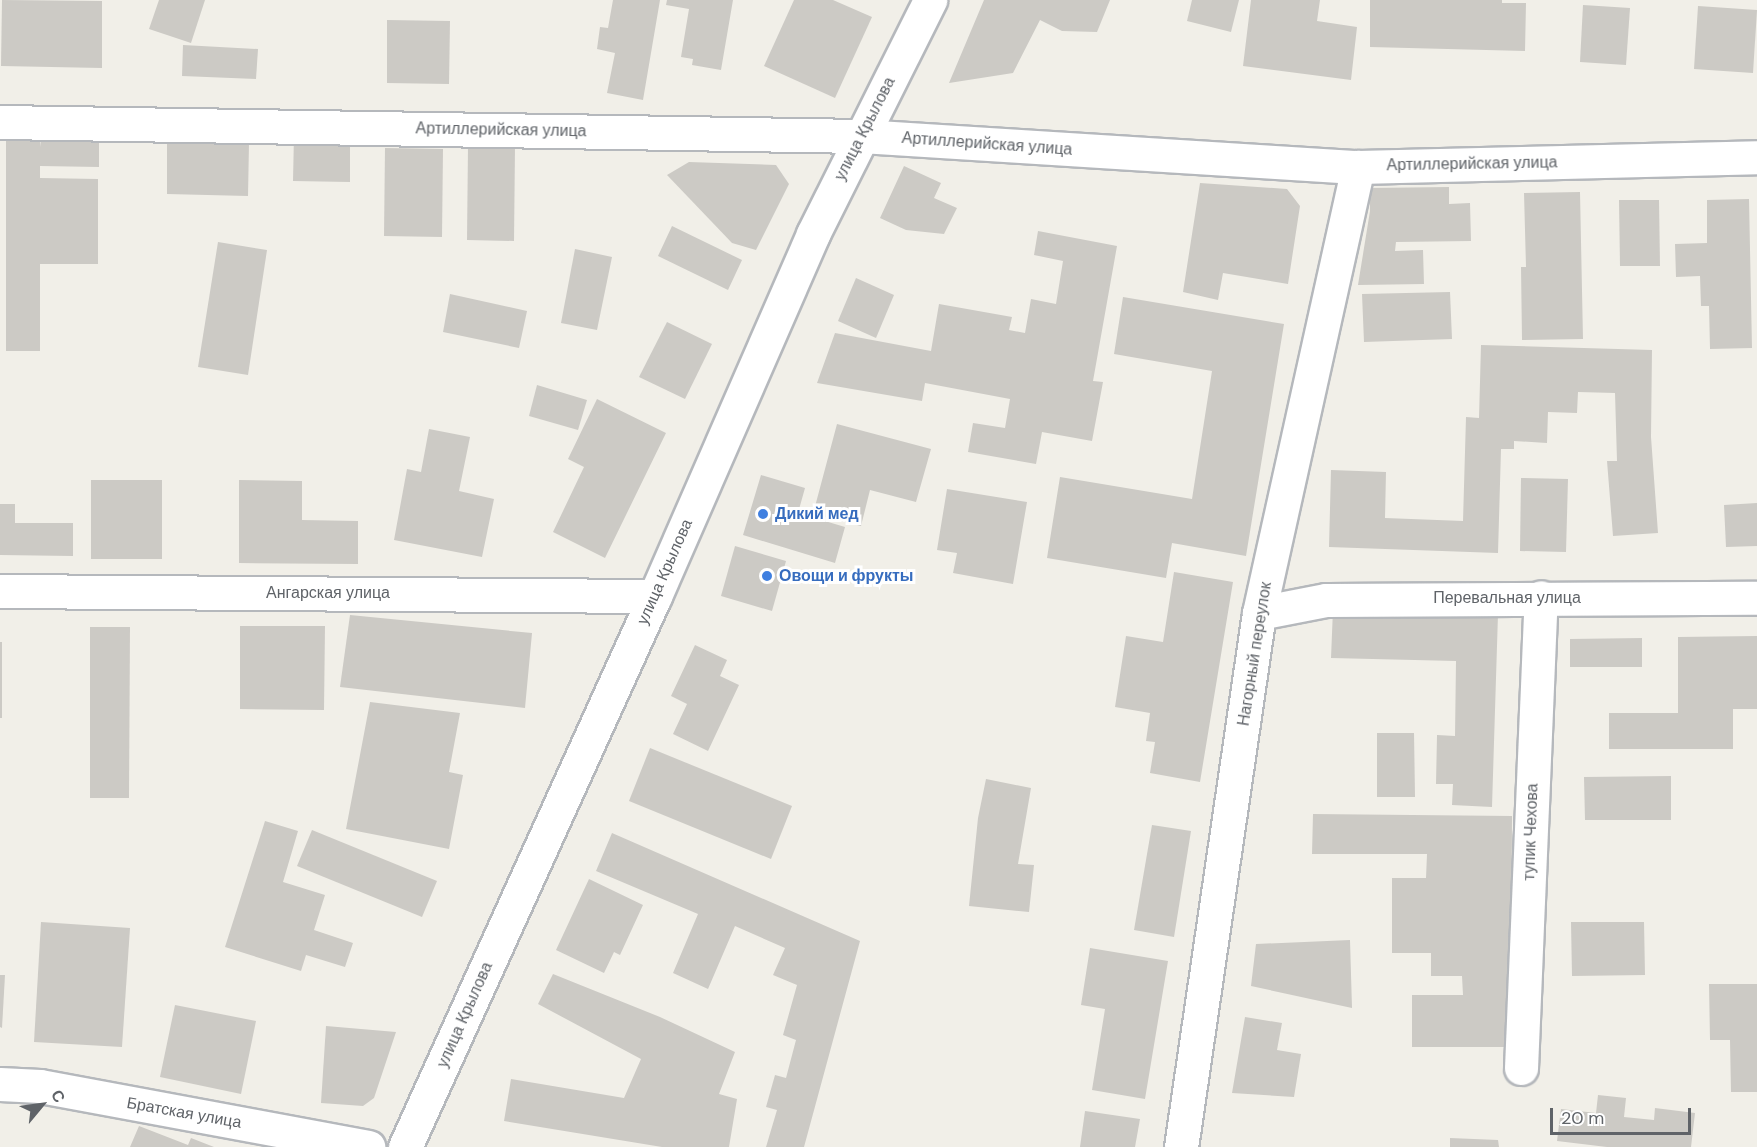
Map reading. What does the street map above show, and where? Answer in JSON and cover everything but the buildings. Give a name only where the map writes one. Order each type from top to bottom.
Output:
[{"type":"street","name":"улица Крылова","points":[[405,1147],[655,596],[813,234],[930,0]]},
{"type":"street","name":"Артиллерийская улица","points":[[0,122],[861,136],[1358,167],[1757,157]]},
{"type":"street","name":"Нагорный переулок","points":[[1181,1147],[1259,613],[1358,167]]},
{"type":"street","name":"Ангарская улица","points":[[0,591],[655,596]]},
{"type":"street","name":"Перевальная улица","points":[[1259,613],[1326,600],[1541,597],[1757,598]]},
{"type":"street","name":"тупик Чехова","points":[[1521,1068],[1541,597]]},
{"type":"street","name":"Братская улица","points":[[0,1084],[40,1086],[368,1147]]},
{"type":"place","name":"Дикий мед","points":[[763,514]]},
{"type":"place","name":"Овощи и фрукты","points":[[767,576]]}]
